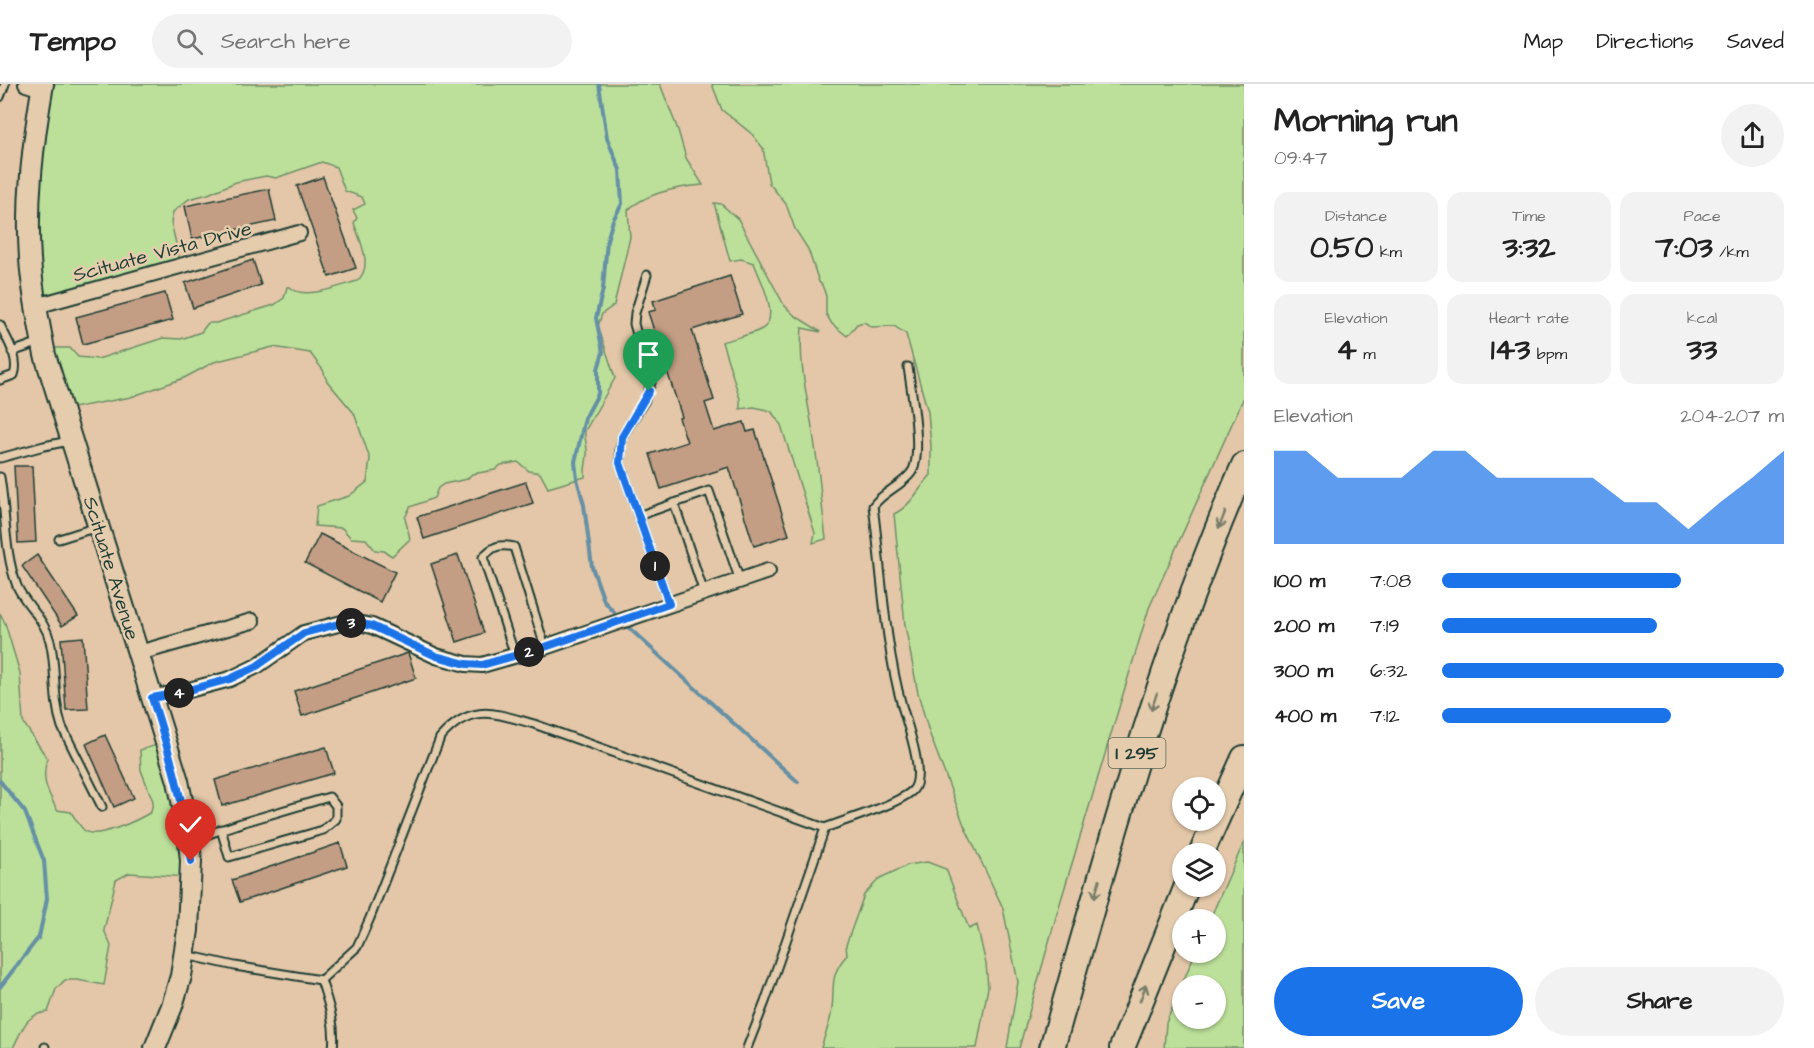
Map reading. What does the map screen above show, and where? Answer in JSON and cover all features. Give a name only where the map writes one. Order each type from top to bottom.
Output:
[{"type":"highway","name":"I 295","points":[[1052,1048],[1145,728],[1191,597],[1244,465]]},
{"type":"highway","points":[[1206,843],[1244,758]]},
{"type":"highway","points":[[1122,1048],[1183,897]]},
{"type":"main road","name":"Scituate Avenue","points":[[37,86],[29,210],[30,260],[43,341],[178,781],[189,841],[191,861],[186,955],[172,1006],[155,1048]]},
{"type":"street","name":"Scituate Vista Drive","points":[[36,306],[299,233]]},
{"type":"street","points":[[152,698],[230,679],[257,666],[304,633],[342,623],[372,626],[416,648],[466,664],[482,665],[545,647],[768,572]]},
{"type":"street","points":[[139,653],[252,621]]},
{"type":"lane","points":[[0,97],[5,84]]},
{"type":"lane","points":[[647,275],[635,313],[634,324],[651,383],[645,400],[622,437],[620,463],[669,604]]},
{"type":"lane","points":[[0,325],[12,352],[15,371],[11,377],[0,380]]},
{"type":"lane","points":[[12,352],[43,341]]},
{"type":"lane","points":[[321,980],[357,946],[440,738],[452,724],[467,716],[490,712],[534,724],[825,828],[899,799],[914,789],[918,778],[915,754],[895,679],[885,615],[873,506],[881,495],[901,483],[913,470],[918,449],[908,367]]},
{"type":"lane","points":[[0,458],[72,441]]},
{"type":"lane","points":[[0,477],[8,543],[18,586],[46,629],[52,653],[57,714],[102,807]]},
{"type":"lane","points":[[638,516],[709,491],[740,581]]},
{"type":"lane","points":[[674,503],[704,593]]},
{"type":"lane","points":[[59,539],[99,526]]},
{"type":"lane","points":[[515,656],[483,557],[492,547],[501,544],[513,547],[545,647]]},
{"type":"lane","points":[[189,841],[221,829],[328,797],[336,806],[336,819],[323,830],[229,857],[221,829]]},
{"type":"lane","points":[[747,1048],[825,828]]},
{"type":"lane","points":[[186,955],[235,966],[321,980]]},
{"type":"lane","points":[[321,980],[331,1010],[333,1048]]},
{"type":"green space","points":[[42,84],[660,84],[686,158],[703,185],[673,189],[653,195],[628,210],[630,237],[614,305],[602,314],[598,326],[615,378],[585,431],[587,454],[585,477],[548,488],[540,473],[529,471],[518,462],[501,465],[495,470],[472,474],[467,479],[444,484],[438,488],[434,498],[410,507],[405,518],[410,539],[392,556],[384,551],[375,550],[366,539],[351,538],[342,528],[315,526],[317,506],[349,496],[367,482],[370,459],[354,413],[327,381],[323,370],[310,353],[273,347],[214,362],[184,378],[131,397],[62,410],[45,348],[70,348],[78,357],[98,359],[163,338],[181,339],[201,332],[208,323],[216,323],[274,305],[284,298],[287,287],[304,293],[312,293],[357,281],[365,269],[365,261],[354,223],[357,218],[353,210],[365,204],[362,197],[345,191],[336,167],[322,162],[276,178],[266,176],[236,182],[189,199],[173,212],[171,222],[181,266],[36,305]]},
{"type":"green space","points":[[712,84],[1244,84],[1244,397],[1149,608],[1019,1048],[1007,1048],[1018,982],[1003,908],[964,825],[929,732],[918,693],[905,625],[894,514],[910,502],[931,475],[928,412],[906,334],[894,326],[872,327],[864,322],[857,324],[847,336],[832,324],[826,314],[826,296],[808,249],[795,229],[786,204],[769,183],[763,148],[752,134],[722,110]]},
{"type":"green space","points":[[714,203],[721,204],[738,219],[784,305],[794,315],[821,332],[802,328],[801,343],[803,373],[817,459],[826,539],[813,543],[815,533],[781,425],[771,411],[754,407],[740,409],[740,399],[722,342],[762,329],[770,316],[769,308],[754,263],[741,259],[730,261]]},
{"type":"green space","points":[[0,613],[20,673],[23,722],[47,758],[46,785],[57,810],[71,812],[83,829],[91,833],[118,828],[151,812],[153,801],[141,770],[140,750],[164,743],[188,877],[129,873],[116,880],[104,930],[111,946],[104,985],[65,980],[56,989],[48,1012],[40,1013],[29,1019],[13,1048],[0,1048]]},
{"type":"green space","points":[[1244,842],[1244,1048],[1164,1048],[1166,1023],[1172,1009],[1172,1029],[1226,1029],[1226,975],[1186,975],[1191,963],[1226,963],[1226,909],[1214,909],[1220,897],[1226,897],[1226,883]]},
{"type":"green space","points":[[927,862],[946,869],[969,929],[977,925],[986,964],[988,987],[977,1048],[821,1048],[831,1015],[834,977],[847,955],[846,945],[864,895],[880,878],[908,865]]},
{"type":"building","points":[[323,177],[356,268],[329,277],[297,186]]},
{"type":"building","points":[[269,189],[276,221],[192,239],[185,206]]},
{"type":"building","points":[[253,260],[261,285],[193,308],[185,283]]},
{"type":"building","points":[[730,276],[742,314],[692,330],[714,400],[705,403],[714,431],[744,422],[747,432],[755,430],[789,535],[754,546],[729,467],[661,489],[650,454],[687,442],[679,418],[682,417],[648,312],[656,310],[653,301]]},
{"type":"building","points":[[165,293],[173,320],[83,344],[76,317]]},
{"type":"building","points":[[14,466],[32,466],[36,542],[18,543]]},
{"type":"building","points":[[526,482],[533,503],[424,539],[417,517]]},
{"type":"building","points":[[320,534],[395,572],[380,602],[305,563]]},
{"type":"building","points":[[37,555],[78,616],[62,626],[22,566]]},
{"type":"building","points":[[458,555],[484,633],[457,642],[431,564]]},
{"type":"building","points":[[83,637],[88,709],[66,710],[61,639]]},
{"type":"building","points":[[408,653],[416,678],[302,716],[294,691]]},
{"type":"building","points":[[105,735],[134,798],[114,807],[86,744]]},
{"type":"building","points":[[326,747],[334,773],[222,806],[215,780]]},
{"type":"building","points":[[340,843],[347,866],[240,902],[232,880]]},
{"type":"waterway","points":[[599,84],[607,138],[620,170],[622,204],[613,220],[607,240],[603,289],[596,318],[603,352],[598,369],[598,394],[585,418],[575,462],[584,505],[592,567],[604,601],[614,612]]},
{"type":"waterway","points":[[629,628],[798,782]]},
{"type":"waterway","points":[[0,781],[25,812],[44,861],[47,899],[39,937],[0,987]]},
{"type":"route","points":[[191,861],[188,830],[178,781],[152,698],[239,676],[304,633],[342,623],[372,626],[436,656],[458,663],[482,665],[545,647],[669,604],[620,463],[622,437],[649,391]]}]
